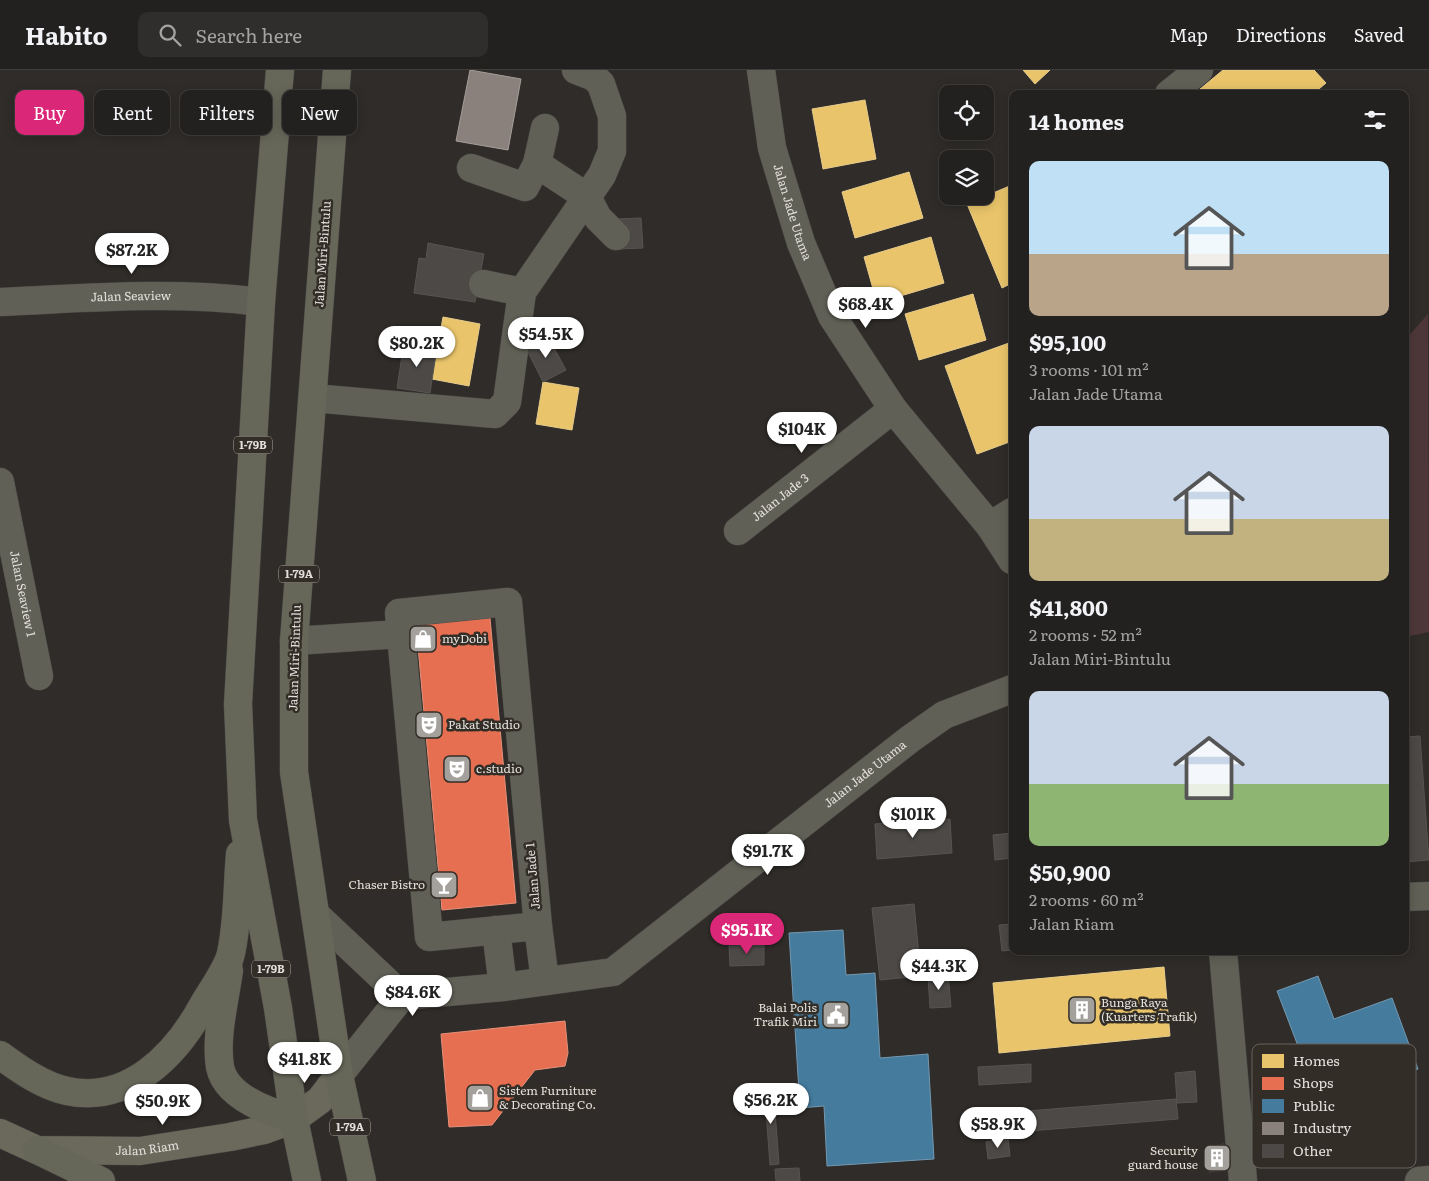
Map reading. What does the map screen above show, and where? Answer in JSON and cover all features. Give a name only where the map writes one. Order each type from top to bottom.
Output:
[{"type":"highway","name":"1-79B","points":[[280,70],[261,302],[238,704],[243,820],[278,1008],[294,1119],[307,1181]]},
{"type":"highway","name":"Jalan Miri-Bintulu","points":[[337,70],[294,641],[294,772],[339,1075],[362,1180]]},
{"type":"highway","points":[[243,820],[231,955],[220,1035],[220,1068],[231,1086],[249,1101],[294,1119]]},
{"type":"highway","points":[[0,1055],[22,1071],[66,1091],[96,1093],[130,1084],[153,1070],[180,1041],[197,1016],[231,955]]},
{"type":"highway","points":[[37,1150],[101,1181]]},
{"type":"main road","name":"Jalan Riam","points":[[0,1133],[37,1150],[140,1151],[230,1137],[264,1130],[294,1119],[320,1100],[339,1075]]},
{"type":"street","points":[[313,398],[495,414],[507,402],[522,292],[602,175],[612,151],[612,116],[601,84],[594,77],[576,70]]},
{"type":"street","name":"Jalan Jade Utama","points":[[761,70],[772,148],[801,243],[832,316],[893,409],[990,526],[1009,555]]},
{"type":"street","points":[[1174,90],[1199,70]]},
{"type":"street","points":[[471,168],[525,187],[537,164],[545,128]]},
{"type":"street","points":[[537,164],[587,197],[598,218],[616,236]]},
{"type":"street","points":[[483,284],[522,292]]},
{"type":"street","name":"Jalan Seaview","points":[[0,302],[170,295],[224,297],[261,302]]},
{"type":"street","name":"Jalan Jade 3","points":[[738,531],[893,409]]},
{"type":"street","name":"Jalan Seaview 1","points":[[0,482],[38,676]]},
{"type":"street","points":[[990,526],[1009,514]]},
{"type":"street","name":"Jalan Jade 1","points":[[508,602],[538,926],[429,937],[401,634],[399,613],[508,602]]},
{"type":"street","points":[[294,641],[401,634]]},
{"type":"street","name":"Jalan Jade Utama","points":[[402,996],[503,987],[613,972],[910,739],[944,715],[1009,690]]},
{"type":"street","points":[[1409,897],[1429,896]]},
{"type":"street","points":[[315,914],[402,996],[339,1075]]},
{"type":"street","points":[[538,926],[545,981]]},
{"type":"street","points":[[496,930],[503,987]]},
{"type":"street","points":[[1223,955],[1243,1181]]},
{"type":"street","points":[[1419,1181],[1429,1180]]},
{"type":"shaded area","points":[[1428,314],[1429,632],[1409,636],[1409,335]]},
{"type":"building: Homes","points":[[1023,70],[1050,70],[1035,84]]},
{"type":"building: Homes","points":[[1223,70],[1314,70],[1326,83],[1318,90],[1199,90]]},
{"type":"building: Homes","points":[[865,100],[876,159],[823,169],[812,109]]},
{"type":"building: Homes","points":[[909,172],[923,218],[855,238],[842,192]]},
{"type":"building: Homes","points":[[1009,186],[1009,284],[1002,288],[967,205],[994,205],[994,193]]},
{"type":"building: Homes","points":[[931,237],[944,283],[877,303],[864,257]]},
{"type":"building: Homes","points":[[973,294],[986,340],[919,360],[905,314]]},
{"type":"building: Homes","points":[[443,317],[480,324],[469,386],[432,379]]},
{"type":"building: Homes","points":[[1009,343],[1009,442],[977,454],[945,366]]},
{"type":"building: Homes","points":[[543,382],[579,388],[572,430],[536,424]]},
{"type":"building: Homes","name":"Bunga Raya (Kuarters Trafik)","points":[[1164,967],[1170,1036],[999,1053],[993,983]]},
{"type":"building: Shops","points":[[490,618],[516,903],[442,910],[416,625]]},
{"type":"building: Shops","name":"Sistem Furniture & Decorating Co.","points":[[565,1021],[568,1053],[565,1066],[535,1070],[492,1125],[449,1127],[441,1034]]},
{"type":"building: Public","name":"Balai Polis Trafik Miri","points":[[843,930],[846,975],[875,973],[880,1058],[928,1054],[934,1159],[827,1166],[824,1106],[800,1108],[789,933]]},
{"type":"building: Public","points":[[1318,976],[1334,1019],[1392,998],[1409,1044],[1297,1044],[1277,991]]},
{"type":"building: Industry","points":[[470,70],[521,79],[508,150],[456,141]]},
{"type":"building: Other","points":[[641,218],[643,248],[619,249],[618,219]]},
{"type":"building: Other","points":[[428,243],[484,254],[475,302],[414,293],[419,258],[426,259]]},
{"type":"building: Other","points":[[548,337],[566,370],[543,382],[526,348]]},
{"type":"building: Other","points":[[404,343],[437,348],[430,393],[397,388]]},
{"type":"building: Other","points":[[1420,736],[1429,860],[1409,862],[1409,737]]},
{"type":"building: Other","points":[[950,819],[952,853],[877,859],[875,824]]},
{"type":"building: Other","points":[[1009,833],[1009,858],[995,860],[993,835]]},
{"type":"building: Other","points":[[914,904],[921,976],[880,980],[872,908]]},
{"type":"building: Other","points":[[1009,924],[1009,950],[1002,951],[999,925]]},
{"type":"building: Other","points":[[764,945],[764,965],[730,966],[729,946]]},
{"type":"building: Other","points":[[948,974],[951,1007],[930,1008],[928,976]]},
{"type":"building: Other","points":[[1031,1064],[1031,1082],[979,1085],[978,1067]]},
{"type":"building: Other","points":[[1195,1071],[1197,1102],[1177,1103],[1175,1073]]},
{"type":"building: Other","points":[[764,1085],[773,1085],[779,1164],[770,1165]]},
{"type":"building: Other","points":[[1176,1099],[1178,1119],[992,1134],[990,1114]]},
{"type":"building: Other","points":[[1008,1138],[1010,1156],[988,1159],[986,1142]]},
{"type":"building: Other","name":"Security guard house","points":[[1224,1144],[1228,1170],[1209,1172],[1206,1147]]},
{"type":"building: Other","points":[[799,1168],[800,1181],[776,1181],[775,1169]]},
{"type":"place","name":"myDobi","points":[[423,639]]},
{"type":"place","name":"Pakat Studio","points":[[429,725]]},
{"type":"place","name":"c.studio","points":[[457,769]]},
{"type":"place","name":"Chaser Bistro","points":[[444,885]]},
{"type":"place","name":"Bunga Raya (Kuarters Trafik)","points":[[1082,1010]]},
{"type":"place","name":"Balai Polis Trafik Miri","points":[[836,1015]]},
{"type":"place","name":"Sistem Furniture & Decorating Co.","points":[[480,1098]]},
{"type":"place","name":"Security guard house","points":[[1217,1158]]}]
